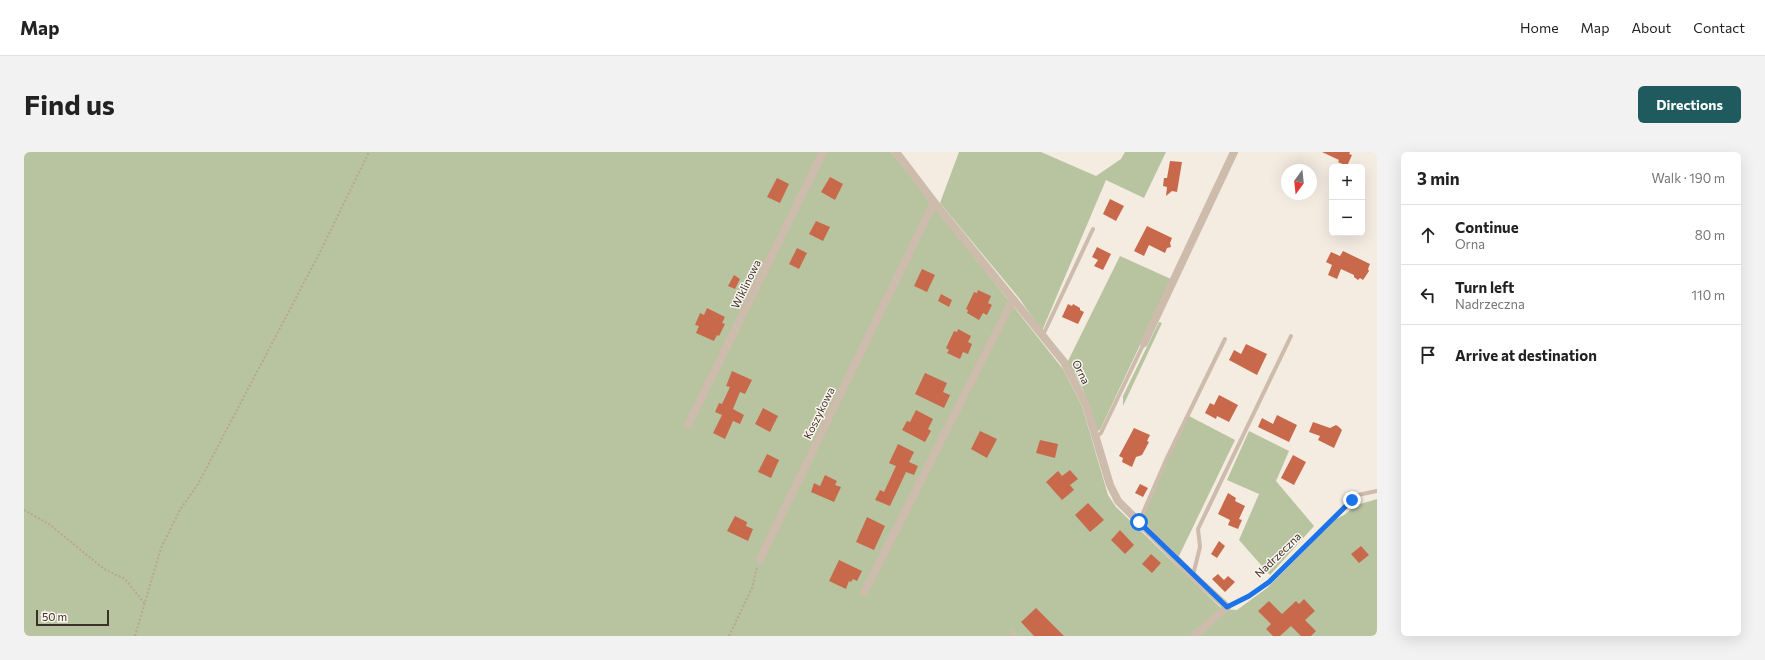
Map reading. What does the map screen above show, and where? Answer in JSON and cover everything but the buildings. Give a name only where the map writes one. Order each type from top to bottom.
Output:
[{"type":"street","name":"Wiklinowa","points":[[688,425],[823,152]]},
{"type":"street","name":"Orna","points":[[896,152],[934,202],[1064,362],[1086,405],[1110,485],[1118,501],[1193,576],[1227,607]]},
{"type":"street","points":[[1144,343],[1234,152]]},
{"type":"street","name":"Koszykowa","points":[[760,558],[934,202]]},
{"type":"street","points":[[864,593],[1013,299]]},
{"type":"street","name":"Nadrzeczna","points":[[1194,636],[1227,607]]},
{"type":"lane","points":[[1043,335],[1093,229]]},
{"type":"lane","points":[[1193,576],[1200,547],[1198,529],[1291,336]]},
{"type":"lane","points":[[1139,522],[1166,460],[1225,338]]},
{"type":"lane","points":[[1095,437],[1102,433],[1144,343]]},
{"type":"lane","name":"Nadrzeczna","points":[[1227,607],[1249,596],[1269,582],[1358,495],[1377,491]]},
{"type":"path","points":[[135,636],[161,548],[181,508],[198,484],[315,261],[369,152]]},
{"type":"path","points":[[24,510],[49,524],[104,569],[125,579],[145,604]]},
{"type":"path","points":[[729,636],[752,588],[760,558]]},
{"type":"green space","points":[[24,152],[891,152],[1063,369],[1082,406],[1108,495],[1116,507],[1222,609],[1237,610],[1267,588],[1336,519],[1357,505],[1377,499],[1377,636],[24,636]]},
{"type":"green space","points":[[959,152],[1041,152],[1096,176],[1121,159],[1125,152],[1166,152],[1144,198],[1106,180],[1042,331],[1019,298],[940,203]]},
{"type":"green space","points":[[1120,256],[1171,279],[1100,430],[1097,431],[1082,387],[1067,363]]},
{"type":"green space","points":[[1159,322],[1162,323],[1123,406],[1123,396]]},
{"type":"green space","points":[[1189,416],[1235,440],[1178,558],[1142,519],[1167,461]]},
{"type":"green space","points":[[1249,431],[1289,451],[1276,481],[1314,526],[1270,575],[1239,540],[1259,494],[1227,480]]},
{"type":"route","points":[[1139,522],[1193,576],[1227,607],[1249,596],[1269,582],[1326,523],[1352,500]]}]
